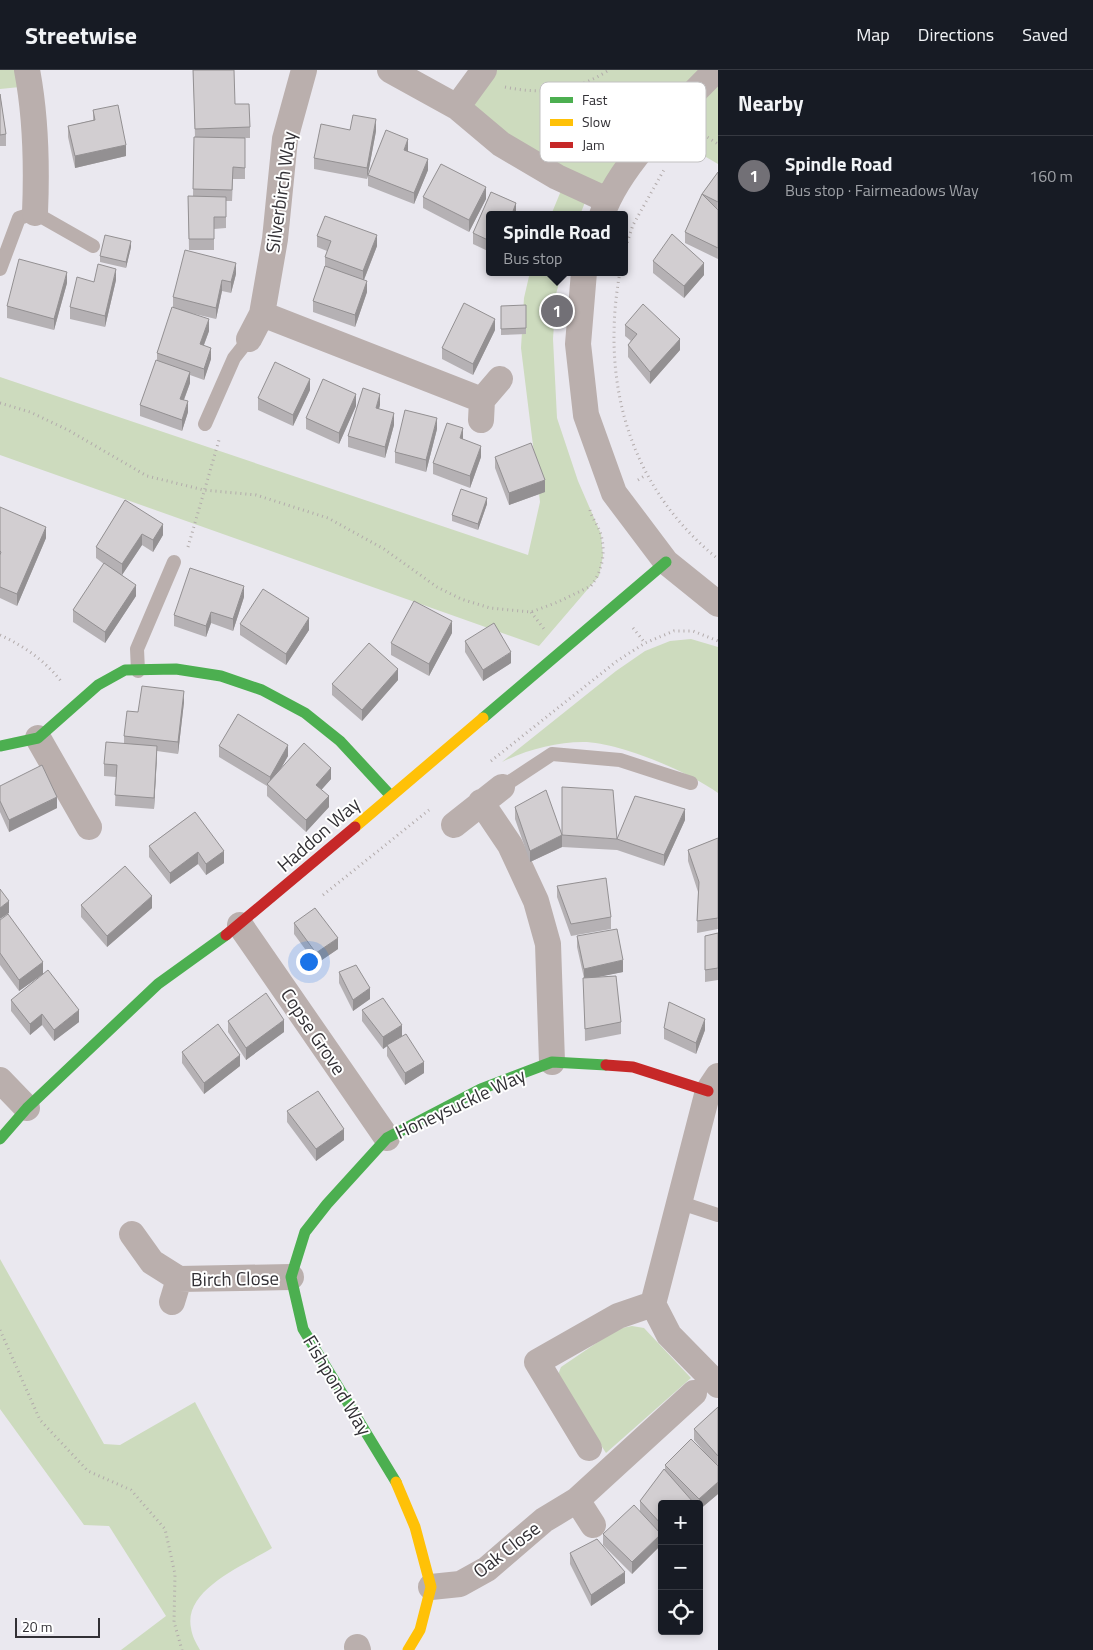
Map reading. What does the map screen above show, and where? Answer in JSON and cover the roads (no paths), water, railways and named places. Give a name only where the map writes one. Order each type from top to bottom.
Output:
[{"type":"street","points":[[27,70],[32,92],[37,166],[27,215]]},
{"type":"street","name":"Silverbirch Way","points":[[249,339],[262,314],[275,239],[285,139],[304,70]]},
{"type":"street","points":[[390,70],[457,107],[501,144],[604,207],[633,162]]},
{"type":"street","points":[[705,82],[716,70]]},
{"type":"street","points":[[457,107],[480,75]]},
{"type":"street","points":[[584,276],[578,344],[586,415],[614,493],[666,562],[718,604]]},
{"type":"street","points":[[262,314],[482,410],[500,379]]},
{"type":"street","name":"Haddon Way","points":[[0,1139],[27,1108],[158,984],[240,925],[390,795],[666,562]]},
{"type":"street","points":[[0,746],[38,738],[98,685],[125,670],[176,669],[221,676],[262,690],[305,712],[340,741],[390,795]]},
{"type":"street","points":[[38,738],[89,827]]},
{"type":"street","points":[[454,825],[502,787]]},
{"type":"street","points":[[481,802],[510,845],[536,901],[548,944],[552,1062]]},
{"type":"street","name":"Copse Grove","points":[[240,925],[387,1138]]},
{"type":"street","name":"Honeysuckle Way","points":[[387,1138],[481,1089],[552,1062],[633,1067],[713,1083],[678,1202],[653,1304]]},
{"type":"street","points":[[0,1080],[27,1108]]},
{"type":"street","points":[[291,1277],[305,1232],[327,1204],[387,1138]]},
{"type":"street","name":"Birch Close","points":[[132,1234],[175,1291],[291,1277]]},
{"type":"street","name":"Fishpond Way","points":[[291,1277],[303,1329],[394,1478],[415,1527],[431,1587],[420,1630],[408,1650]]},
{"type":"street","points":[[589,1448],[536,1362],[618,1316],[653,1304],[669,1335],[718,1384]]},
{"type":"street","name":"Oak Close","points":[[431,1587],[460,1584],[487,1569],[544,1520],[578,1500],[694,1392]]},
{"type":"street","points":[[578,1500],[592,1525]]},
{"type":"lane","points":[[0,269],[27,215],[93,246]]},
{"type":"lane","points":[[205,424],[234,358],[249,339]]},
{"type":"lane","points":[[138,671],[138,649],[174,562]]},
{"type":"lane","points":[[502,787],[552,754],[620,760],[691,783]]},
{"type":"lane","points":[[678,1202],[718,1215]]},
{"type":"place","name":"Spindle Road","points":[[557,311]]}]
